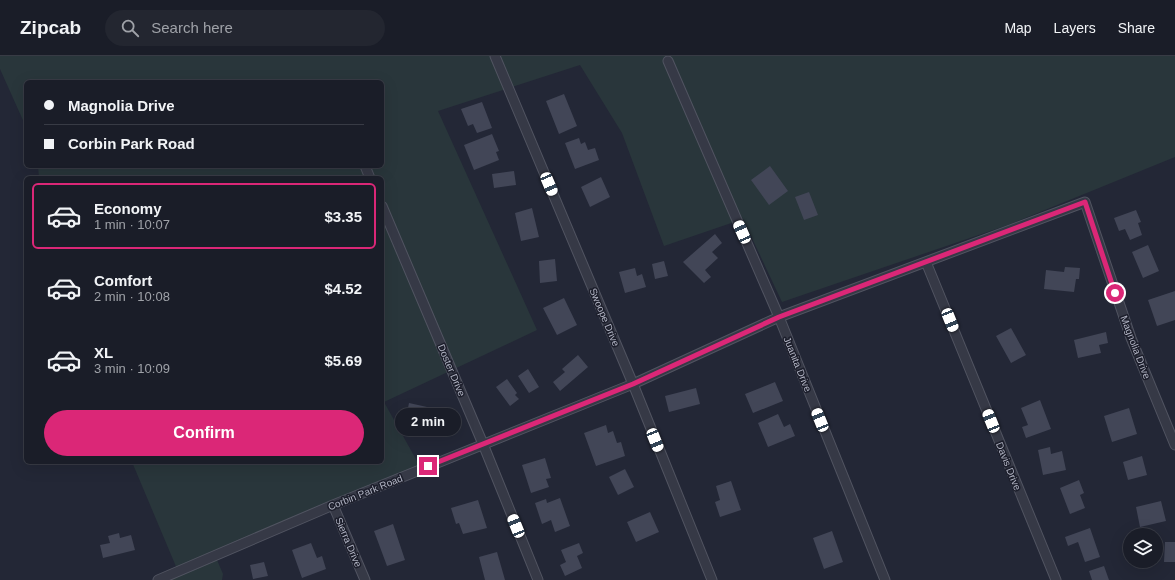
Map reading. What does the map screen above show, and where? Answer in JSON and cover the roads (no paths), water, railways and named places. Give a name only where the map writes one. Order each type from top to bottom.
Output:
[{"type":"street","name":"Swoope Drive","points":[[495,56],[633,384],[712,580]]},
{"type":"street","name":"Juanita Drive","points":[[668,61],[779,317],[885,580]]},
{"type":"street","name":"Corbin Park Road","points":[[158,580],[333,505],[633,384],[779,317],[1085,202]]},
{"type":"street","name":"Magnolia Drive","points":[[1085,202],[1131,338],[1175,445]]},
{"type":"street","name":"Doster Drive","points":[[384,211],[483,444],[538,580]]},
{"type":"street","name":"Davis Drive","points":[[926,262],[1056,580]]},
{"type":"street","name":"Sierra Drive","points":[[333,505],[365,580]]}]
